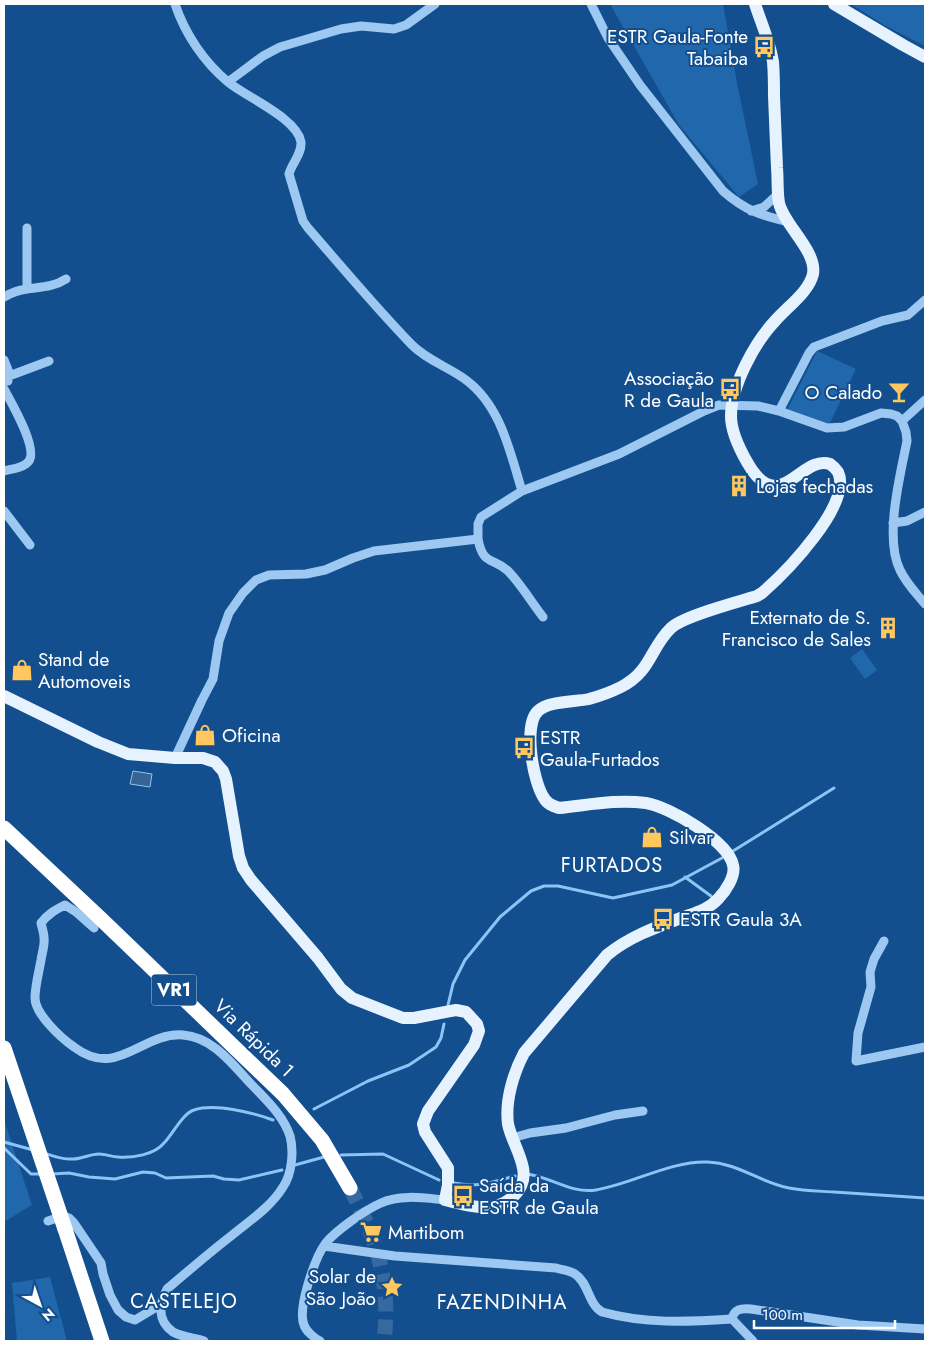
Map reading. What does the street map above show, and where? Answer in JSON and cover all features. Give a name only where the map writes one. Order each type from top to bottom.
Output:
[{"type":"highway","name":"Via Rápida 1","points":[[4,828],[288,1099],[322,1140],[350,1188]]},
{"type":"highway","points":[[4,1048],[102,1341]]},
{"type":"main road","points":[[4,696],[98,742],[128,754],[203,758],[215,762],[223,771],[243,868],[251,880],[308,945],[346,994],[364,1004],[404,1018],[414,1018],[456,1010],[466,1012],[477,1024],[479,1031],[474,1045],[428,1110],[423,1124],[425,1132],[448,1168],[448,1185],[445,1200],[480,1208],[498,1205],[515,1195],[522,1188],[524,1170],[508,1123],[508,1106],[512,1081],[524,1053],[593,970],[620,944],[634,936],[708,908],[718,899],[732,878],[733,864],[718,841],[668,810],[658,806],[620,801],[559,808],[551,806],[543,797],[532,758],[531,722],[533,717],[542,708],[602,696],[633,681],[642,672],[666,635],[676,624],[762,593],[803,551],[822,527],[834,506],[838,493],[840,477],[836,469],[830,464],[812,467],[780,485],[766,484],[754,473],[741,452],[732,423],[732,405],[740,378],[754,350],[773,322],[805,289],[813,272],[809,255],[779,204],[772,60],[754,4]]},
{"type":"main road","points":[[834,4],[925,56]]},
{"type":"street","points":[[176,4],[185,29],[195,46],[228,82],[289,123],[298,133],[301,143],[299,154],[289,174],[303,221],[413,347],[439,366],[465,379],[478,390],[496,415],[522,491]]},
{"type":"street","points":[[228,82],[263,56],[280,47],[341,29],[361,26],[394,28],[406,25],[435,4]]},
{"type":"street","points":[[591,4],[608,38],[640,85],[723,191],[751,212],[789,222]]},
{"type":"street","points":[[751,212],[764,207],[778,194]]},
{"type":"street","points":[[27,228],[27,289]]},
{"type":"street","points":[[4,297],[27,289],[44,288],[66,279]]},
{"type":"street","points":[[779,411],[809,353],[814,347],[882,321],[908,316],[925,300]]},
{"type":"street","points":[[4,360],[9,376],[4,389],[21,422],[31,456],[29,462],[23,466],[4,471]]},
{"type":"street","points":[[9,376],[49,361]]},
{"type":"street","points":[[902,421],[925,400]]},
{"type":"street","points":[[543,617],[507,570],[491,562],[480,552],[478,524],[481,517],[522,491],[619,454],[719,405],[758,406],[779,411],[827,428],[844,427],[881,414],[898,416],[906,432],[906,441],[893,524],[896,556],[899,569],[925,604]]},
{"type":"street","points":[[4,511],[30,545]]},
{"type":"street","points":[[893,524],[907,521],[925,512]]},
{"type":"street","points":[[175,758],[213,679],[219,641],[229,613],[243,593],[256,580],[269,576],[306,574],[325,570],[374,551],[478,539]]},
{"type":"street","points":[[94,928],[66,906],[55,910],[45,917],[41,923],[44,938],[35,998],[37,1010],[49,1024],[72,1046],[93,1058],[107,1059],[122,1055],[172,1035],[186,1035],[207,1042],[228,1059],[276,1110],[284,1121],[290,1136],[292,1148],[288,1179],[274,1200],[167,1289],[161,1299],[160,1305],[163,1321],[168,1327],[181,1335],[204,1341]]},
{"type":"street","points":[[884,941],[874,959],[870,972],[871,987],[858,1033],[856,1061],[925,1047]]},
{"type":"street","points":[[512,1138],[530,1133],[566,1128],[615,1115],[643,1111]]},
{"type":"street","points":[[320,1341],[303,1324],[302,1313],[316,1263],[324,1246],[332,1236],[380,1204],[391,1199],[428,1198],[445,1200]]},
{"type":"street","points":[[48,1221],[63,1216],[69,1218],[74,1223],[101,1263],[110,1295],[118,1310],[126,1317],[135,1320],[160,1305]]},
{"type":"street","points":[[324,1246],[395,1256],[556,1268],[577,1275],[596,1309],[602,1312],[639,1320],[684,1322],[732,1320],[753,1341]]},
{"type":"street","points":[[732,1320],[733,1314],[742,1308],[858,1325],[925,1329]]},
{"type":"shaded area","points":[[610,4],[723,4],[758,184],[739,197],[679,125]]},
{"type":"shaded area","points":[[851,4],[925,4],[925,46],[884,25]]},
{"type":"shaded area","points":[[817,351],[856,369],[829,425],[787,410]]},
{"type":"shaded area","points":[[862,649],[877,670],[865,679],[850,658]]},
{"type":"shaded area","points":[[133,771],[152,774],[150,787],[130,784]]},
{"type":"shaded area","points":[[4,1120],[32,1205],[4,1222]]},
{"type":"shaded area","points":[[50,1277],[67,1341],[17,1341],[12,1283]]},
{"type":"waterway","points":[[733,851],[834,788]]},
{"type":"waterway","points":[[448,1005],[453,984],[465,960],[500,917],[531,891],[544,886],[558,886],[613,898],[672,885],[722,858]]},
{"type":"waterway","points":[[685,877],[711,896]]},
{"type":"waterway","points":[[314,1109],[368,1081],[409,1065],[436,1047],[441,1038],[444,1024]]},
{"type":"waterway","points":[[44,1153],[69,1159],[99,1154],[116,1157],[143,1155],[160,1147],[186,1115],[194,1110],[203,1108],[223,1108],[256,1114],[273,1120]]},
{"type":"waterway","points":[[4,1142],[33,1150]]},
{"type":"waterway","points":[[4,1148],[31,1174],[43,1174]]},
{"type":"waterway","points":[[341,1155],[383,1154],[439,1180]]},
{"type":"waterway","points":[[295,1165],[324,1157]]},
{"type":"waterway","points":[[527,1174],[587,1191],[610,1187],[679,1165],[707,1162],[739,1169],[768,1182],[795,1189],[925,1198]]},
{"type":"waterway","points":[[52,1174],[69,1173],[115,1179],[143,1172],[155,1173],[166,1178],[213,1176],[239,1180],[282,1170]]},
{"type":"waterway","points":[[454,1183],[478,1185],[515,1176]]},
{"type":"tunnel","points":[[350,1188],[368,1226],[380,1262],[385,1299],[384,1341]]},
{"type":"place","name":"ESTR Gaula-Fonte Tabaiba","points":[[764,47]]},
{"type":"place","name":"Associação R de Gaula","points":[[730,389]]},
{"type":"place","name":"O Calado","points":[[899,392]]},
{"type":"place","name":"Lojas fechadas","points":[[739,486]]},
{"type":"place","name":"Externato de S. Francisco de Sales","points":[[888,628]]},
{"type":"place","name":"Stand de Automoveis","points":[[22,670]]},
{"type":"place","name":"Oficina","points":[[205,735]]},
{"type":"place","name":"ESTR Gaula-Furtados","points":[[524,748]]},
{"type":"place","name":"Silvar","points":[[652,837]]},
{"type":"place","name":"ESTR Gaula 3A","points":[[663,919]]},
{"type":"place","name":"Saída da ESTR de Gaula","points":[[463,1196]]},
{"type":"place","name":"Martibom","points":[[371,1232]]},
{"type":"place","name":"Solar de São João","points":[[392,1287]]},
{"type":"district","name":"FURTADOS","points":[[612,865]]},
{"type":"district","name":"CASTELEJO","points":[[184,1301]]},
{"type":"district","name":"FAZENDINHA","points":[[502,1302]]}]
